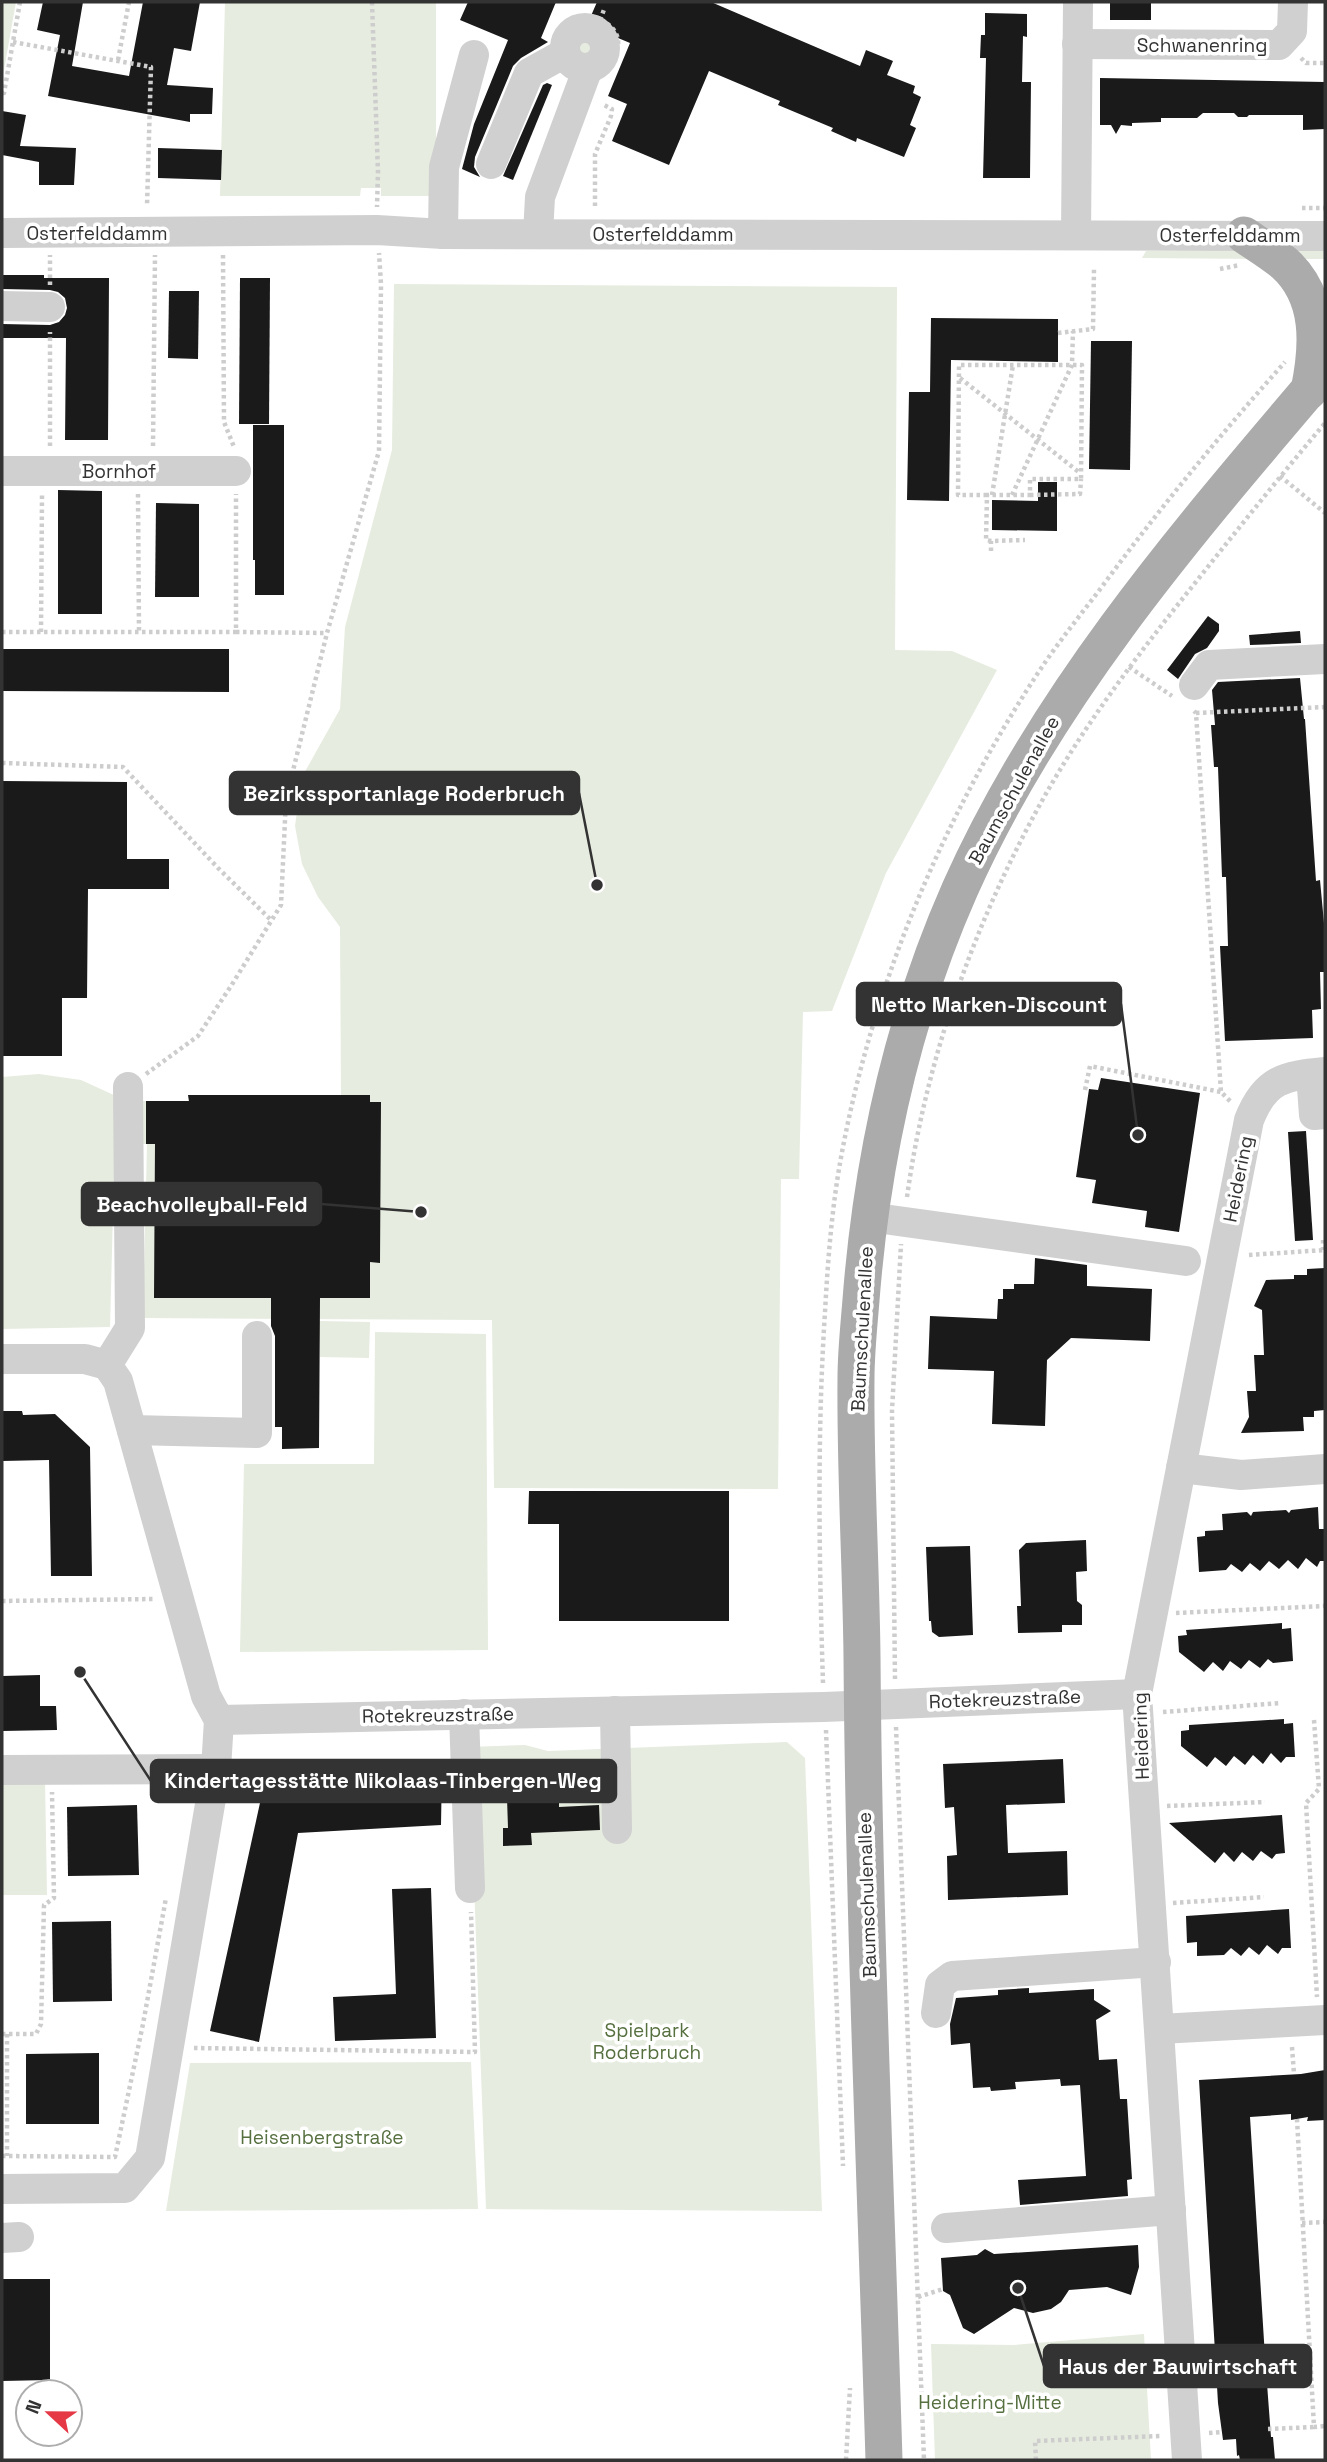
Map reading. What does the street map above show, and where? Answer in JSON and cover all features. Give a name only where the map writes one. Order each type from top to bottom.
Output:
[{"type":"main road","points":[[1244,235],[1285,264],[1300,282],[1308,299],[1316,333],[1317,381]]},
{"type":"main road","name":"Baumschulenallee","points":[[884,2460],[878,1704],[856,1374],[886,1219],[893,1084],[919,994],[960,890],[1009,790],[1052,718],[1108,637],[1171,555],[1317,381]]},
{"type":"street","points":[[1076,235],[1078,2]]},
{"type":"street","name":"Schwanenring","points":[[1077,44],[1279,45],[1292,31],[1293,2]]},
{"type":"street","points":[[443,234],[444,167],[474,55]]},
{"type":"street","points":[[491,163],[529,73],[587,63],[540,197],[538,234]]},
{"type":"street","name":"Osterfelddamm","points":[[2,233],[50,233],[151,220],[223,233],[377,230],[443,234],[1325,236]]},
{"type":"street","points":[[2,306],[50,307]]},
{"type":"street","name":"Bornhof","points":[[2,471],[236,471]]},
{"type":"street","points":[[1187,700],[1209,665],[1325,659]]},
{"type":"street","points":[[1318,1073],[1314,1115],[1325,1114]]},
{"type":"street","name":"Heidering","points":[[1186,2447],[1159,2211],[1160,2029],[1138,1704],[1153,1608],[1249,1120],[1256,1101],[1267,1087],[1282,1079],[1318,1073]]},
{"type":"street","points":[[107,1365],[130,1328],[128,1087]]},
{"type":"street","points":[[886,1219],[1186,1261]]},
{"type":"street","points":[[132,1430],[257,1433],[257,1336]]},
{"type":"street","points":[[2,1359],[85,1359],[107,1365],[118,1381],[177,1599],[206,1696],[219,1720],[216,1769],[150,2158],[125,2188],[2,2189]]},
{"type":"street","points":[[1181,1468],[1241,1475],[1325,1469]]},
{"type":"street","name":"Rotekreuzstraße","points":[[219,1720],[878,1704],[1138,1704]]},
{"type":"street","points":[[615,1711],[617,1829]]},
{"type":"street","points":[[464,1714],[470,1888]]},
{"type":"street","points":[[2,1770],[216,1769]]},
{"type":"street","points":[[936,2013],[940,1985],[953,1976],[1156,1962]]},
{"type":"street","points":[[1160,2029],[1322,2020]]},
{"type":"street","points":[[1069,2227],[1134,2222],[1159,2211]]},
{"type":"street","points":[[946,2228],[1159,2211]]},
{"type":"path","points":[[3,93],[20,2]]},
{"type":"path","points":[[118,60],[129,2]]},
{"type":"path","points":[[372,2],[377,206]]},
{"type":"path","points":[[587,63],[618,46],[614,31],[600,20],[605,7]]},
{"type":"path","points":[[13,42],[150,66],[151,220],[146,472],[139,632]]},
{"type":"path","points":[[594,101],[612,109],[595,153],[595,206]]},
{"type":"path","points":[[41,632],[42,486],[50,453],[50,233]]},
{"type":"path","points":[[223,233],[224,422],[237,455],[236,632]]},
{"type":"path","points":[[128,1087],[198,1036],[281,905],[286,799],[327,633],[380,451],[381,284],[378,241]]},
{"type":"path","points":[[1058,333],[1093,329],[1094,269]]},
{"type":"path","points":[[1012,495],[1073,365],[1073,331]]},
{"type":"path","points":[[843,2173],[818,1515],[822,1362],[829,1248],[842,1154],[862,1062],[922,887],[962,804],[1035,678],[1213,443],[1285,362]]},
{"type":"path","points":[[959,365],[1013,365],[1082,365],[1080,494],[958,495],[959,365]]},
{"type":"path","points":[[1013,365],[989,495],[986,540],[1025,540]]},
{"type":"path","points":[[959,377],[1081,476]]},
{"type":"path","points":[[924,2460],[918,2297],[878,1704],[898,1274],[886,1219],[910,1176],[938,1052],[978,933],[1043,798],[1129,667],[1325,423]]},
{"type":"path","points":[[1030,495],[1030,480],[1081,476]]},
{"type":"path","points":[[1280,476],[1325,513]]},
{"type":"path","points":[[990,541],[991,551]]},
{"type":"path","points":[[2,632],[327,633]]},
{"type":"path","points":[[1129,667],[1187,700],[1325,707]]},
{"type":"path","points":[[1187,700],[1221,1092]]},
{"type":"path","points":[[2,763],[123,767],[272,921]]},
{"type":"path","points":[[1085,1090],[1090,1066],[1221,1092],[1249,1120]]},
{"type":"path","points":[[1224,1250],[1250,1255],[1324,1250],[1322,1240]]},
{"type":"path","points":[[2,1601],[177,1599]]},
{"type":"path","points":[[1153,1608],[1181,1614],[1325,1606]]},
{"type":"path","points":[[1138,1704],[1281,1703]]},
{"type":"path","points":[[1314,1720],[1319,1788],[1306,1803],[1322,2020]]},
{"type":"path","points":[[51,1770],[54,1898],[44,1905],[41,2024],[36,2034],[4,2034],[5,2156],[115,2157],[167,1891]]},
{"type":"path","points":[[1145,1807],[1265,1802]]},
{"type":"path","points":[[168,2047],[475,2052],[470,1888]]},
{"type":"path","points":[[1151,1905],[1264,1897]]},
{"type":"path","points":[[1297,2119],[1314,2427]]},
{"type":"path","points":[[1301,2223],[1325,2222]]},
{"type":"path","points":[[918,2297],[943,2289]]},
{"type":"path","points":[[846,2460],[851,2380]]},
{"type":"path","points":[[1268,2430],[1325,2426]]},
{"type":"path","points":[[1036,2460],[1035,2441],[1186,2447],[1222,2432]]},
{"type":"green space","points":[[2,2],[16,2],[2,81]]},
{"type":"green space","points":[[225,2],[436,2],[436,196],[381,196],[381,188],[361,188],[360,196],[220,196]]},
{"type":"green space","points":[[586,35],[595,38],[598,47],[595,56],[586,59],[577,56],[574,47],[577,38]]},
{"type":"green space","points":[[1146,251],[1237,251],[1258,259],[1142,258]]},
{"type":"green space","points":[[1287,251],[1325,251],[1325,259],[1290,259]]},
{"type":"green space","points":[[394,284],[897,287],[895,650],[952,651],[997,670],[886,873],[832,1011],[803,1012],[799,1179],[781,1179],[778,1489],[494,1488],[492,1320],[143,1318],[147,1144],[134,1144],[134,1101],[188,1101],[188,1095],[341,1095],[340,927],[318,897],[302,864],[295,826],[302,777],[340,709],[345,627],[392,450]]},
{"type":"green space","points":[[39,1074],[81,1080],[116,1096],[110,1327],[2,1329],[2,1077]]},
{"type":"green space","points":[[319,1321],[370,1322],[369,1358],[320,1357]]},
{"type":"green space","points":[[375,1332],[486,1334],[488,1650],[240,1652],[244,1464],[374,1464]]},
{"type":"green space","name":"Spielpark Roderbruch","points":[[787,1742],[805,1758],[822,2211],[486,2209],[469,1747],[525,1745],[548,1751]]},
{"type":"green space","points":[[2,1780],[45,1780],[47,1895],[2,1895]]},
{"type":"green space","name":"Heisenbergstraße","points":[[471,2062],[478,2209],[166,2211],[190,2063]]},
{"type":"green space","name":"Heidering-Mitte","points":[[1144,2334],[1151,2460],[935,2460],[931,2344],[1014,2345]]},
{"type":"building","points":[[43,2],[83,2],[72,66],[129,76],[143,2],[200,2],[191,51],[174,48],[167,85],[213,88],[212,114],[190,114],[190,122],[48,96],[60,35],[37,30]]},
{"type":"building","points":[[468,2],[556,2],[541,38],[548,42],[513,66],[475,157],[474,167],[480,177],[462,169],[474,124],[508,40],[460,20]]},
{"type":"building","points":[[597,2],[711,2],[860,66],[866,50],[893,61],[887,75],[915,86],[913,93],[921,97],[910,125],[916,128],[904,157],[857,138],[856,142],[831,131],[833,128],[778,105],[780,101],[709,71],[669,165],[612,141],[627,104],[608,96],[630,43],[587,25]]},
{"type":"building","points":[[1110,2],[1151,2],[1151,20],[1110,20]]},
{"type":"building","points":[[985,13],[1027,14],[1027,37],[1023,36],[1022,82],[1031,82],[1030,178],[983,178],[986,58],[980,58],[981,35],[985,35]]},
{"type":"building","points":[[1100,78],[1325,82],[1325,129],[1303,130],[1303,115],[1238,117],[1234,113],[1203,113],[1197,118],[1161,118],[1161,122],[1121,125],[1116,134],[1111,125],[1100,125]]},
{"type":"building","points":[[543,85],[552,85],[513,180],[503,176]]},
{"type":"building","points":[[2,111],[26,115],[20,146],[76,148],[74,185],[39,185],[39,162],[2,155]]},
{"type":"building","points":[[158,148],[222,150],[221,180],[158,178]]},
{"type":"building","points":[[2,275],[109,278],[108,440],[65,440],[66,338],[2,338],[2,324],[50,325],[59,322],[67,308],[65,298],[50,290],[2,289]]},
{"type":"building","points":[[240,278],[270,278],[269,424],[239,424]]},
{"type":"building","points":[[169,291],[199,291],[198,359],[168,358]]},
{"type":"building","points":[[931,318],[1058,319],[1058,362],[951,360],[949,501],[907,500],[909,392],[930,392]]},
{"type":"building","points":[[1091,341],[1132,341],[1130,470],[1089,469]]},
{"type":"building","points":[[253,425],[284,425],[284,595],[255,595]]},
{"type":"building","points":[[1038,482],[1057,482],[1057,531],[992,530],[992,500],[1038,501]]},
{"type":"building","points":[[58,490],[102,491],[102,614],[58,614]]},
{"type":"building","points":[[156,503],[199,504],[199,597],[155,597]]},
{"type":"building","points":[[1208,616],[1219,624],[1219,631],[1207,648],[1195,654],[1178,679],[1167,670]]},
{"type":"building","points":[[1300,631],[1301,643],[1250,645],[1249,635]]},
{"type":"building","points":[[2,649],[229,649],[229,692],[2,691]]},
{"type":"building","points":[[1300,678],[1316,881],[1320,880],[1325,934],[1325,972],[1320,972],[1321,1009],[1312,1010],[1313,1038],[1225,1041],[1220,946],[1228,946],[1226,877],[1222,877],[1218,767],[1214,767],[1211,725],[1215,725],[1212,690],[1218,682]]},
{"type":"building","points":[[2,781],[127,782],[127,859],[169,859],[169,889],[88,889],[87,998],[62,998],[62,1056],[2,1056]]},
{"type":"building","points":[[1101,1078],[1200,1093],[1179,1232],[1145,1227],[1147,1211],[1092,1203],[1096,1180],[1076,1177],[1089,1089],[1098,1090]]},
{"type":"building","points":[[188,1095],[370,1095],[370,1102],[381,1102],[380,1263],[370,1262],[370,1298],[320,1298],[319,1448],[282,1449],[282,1427],[275,1427],[275,1336],[271,1326],[271,1298],[154,1298],[155,1144],[146,1144],[146,1101],[189,1101]]},
{"type":"building","points":[[1306,1131],[1313,1240],[1295,1241],[1288,1132]]},
{"type":"building","points":[[1035,1258],[1087,1265],[1087,1286],[1152,1289],[1150,1341],[1071,1338],[1047,1360],[1045,1426],[992,1424],[994,1371],[928,1369],[930,1316],[997,1319],[998,1299],[1003,1299],[1003,1289],[1014,1289],[1014,1284],[1034,1284]]},
{"type":"building","points":[[1325,1268],[1325,1410],[1314,1411],[1314,1417],[1303,1417],[1304,1431],[1241,1433],[1249,1417],[1247,1391],[1256,1391],[1254,1355],[1264,1355],[1262,1310],[1254,1306],[1266,1280],[1294,1279],[1294,1275],[1307,1275],[1307,1269]]},
{"type":"building","points":[[2,1411],[22,1411],[23,1415],[55,1414],[90,1447],[92,1576],[51,1576],[49,1460],[2,1461]]},
{"type":"building","points":[[529,1491],[729,1491],[729,1621],[559,1621],[559,1524],[528,1524]]},
{"type":"building","points":[[1318,1507],[1319,1529],[1325,1529],[1325,1561],[1320,1561],[1317,1567],[1306,1558],[1298,1569],[1288,1560],[1279,1569],[1269,1561],[1260,1571],[1250,1563],[1242,1572],[1231,1564],[1226,1570],[1199,1572],[1197,1537],[1205,1536],[1205,1531],[1223,1530],[1222,1514],[1247,1512],[1251,1516],[1253,1512],[1286,1510],[1289,1513],[1291,1510]]},
{"type":"building","points":[[1086,1540],[1087,1571],[1076,1572],[1077,1601],[1082,1605],[1082,1625],[1062,1625],[1062,1632],[1018,1633],[1017,1606],[1021,1606],[1019,1550],[1026,1543]]},
{"type":"building","points":[[970,1546],[973,1635],[939,1637],[932,1632],[929,1621],[926,1547]]},
{"type":"building","points":[[1282,1623],[1282,1629],[1291,1628],[1293,1661],[1273,1663],[1268,1659],[1260,1668],[1249,1660],[1241,1669],[1230,1661],[1223,1671],[1213,1662],[1204,1672],[1179,1652],[1178,1636],[1187,1635],[1186,1630]]},
{"type":"building","points":[[40,1675],[40,1706],[56,1706],[57,1730],[2,1731],[2,1676]]},
{"type":"building","points":[[1284,1719],[1284,1724],[1293,1723],[1295,1757],[1286,1757],[1281,1763],[1271,1753],[1263,1764],[1253,1755],[1245,1765],[1234,1756],[1226,1766],[1215,1757],[1207,1767],[1181,1746],[1181,1731],[1189,1730],[1189,1725]]},
{"type":"building","points":[[1063,1759],[1065,1803],[1006,1805],[1008,1853],[1067,1851],[1068,1895],[948,1900],[947,1856],[957,1855],[954,1807],[945,1808],[943,1764]]},
{"type":"building","points":[[442,1767],[441,1825],[298,1833],[259,2042],[210,2031],[265,1780]]},
{"type":"building","points":[[559,1796],[559,1807],[599,1805],[600,1830],[531,1833],[532,1845],[503,1846],[503,1828],[508,1828],[507,1798]]},
{"type":"building","points":[[137,1805],[139,1875],[68,1876],[67,1807]]},
{"type":"building","points":[[1282,1815],[1285,1853],[1276,1854],[1272,1859],[1261,1851],[1253,1861],[1242,1852],[1234,1862],[1224,1852],[1215,1863],[1169,1823]]},
{"type":"building","points":[[431,1888],[436,2038],[335,2041],[333,1997],[396,1994],[392,1889]]},
{"type":"building","points":[[1289,1909],[1291,1948],[1282,1948],[1278,1954],[1267,1945],[1259,1955],[1249,1947],[1241,1956],[1231,1948],[1224,1955],[1197,1956],[1197,1942],[1187,1943],[1186,1916]]},
{"type":"building","points":[[111,1921],[112,2001],[53,2002],[52,1922]]},
{"type":"building","points":[[1029,1988],[1029,1993],[1094,1989],[1094,2000],[1111,2011],[1096,2020],[1099,2060],[1117,2059],[1120,2099],[1127,2099],[1132,2179],[1127,2180],[1128,2196],[1020,2205],[1018,2180],[1086,2176],[1080,2085],[1061,2086],[1060,2079],[1015,2082],[1016,2089],[991,2091],[990,2087],[973,2088],[970,2043],[951,2045],[950,2024],[956,1998],[998,1995],[998,1990]]},
{"type":"building","points":[[99,2053],[99,2124],[26,2124],[26,2054]]},
{"type":"building","points":[[1325,2070],[1325,2120],[1307,2121],[1308,2117],[1291,2120],[1291,2114],[1250,2117],[1265,2357],[1275,2460],[1240,2460],[1239,2455],[1237,2456],[1236,2439],[1223,2440],[1218,2403],[1199,2080]]},
{"type":"building","points":[[1138,2245],[1139,2267],[1131,2295],[1107,2287],[1069,2290],[1061,2302],[1051,2309],[1033,2313],[1014,2308],[974,2334],[963,2328],[950,2295],[943,2291],[941,2258],[977,2255],[985,2249],[994,2254]]},
{"type":"building","points":[[2,2279],[50,2279],[50,2378],[14,2378],[14,2381],[2,2381]]},
{"type":"place","name":"Bezirkssportanlage Roderbruch","points":[[597,885]]},
{"type":"place","name":"Netto Marken-Discount","points":[[1138,1135]]},
{"type":"place","name":"Beachvolleyball-Feld","points":[[421,1212]]},
{"type":"place","name":"Kindertagesstätte Nikolaas-Tinbergen-Weg","points":[[80,1672]]},
{"type":"place","name":"Haus der Bauwirtschaft","points":[[1018,2288]]}]
